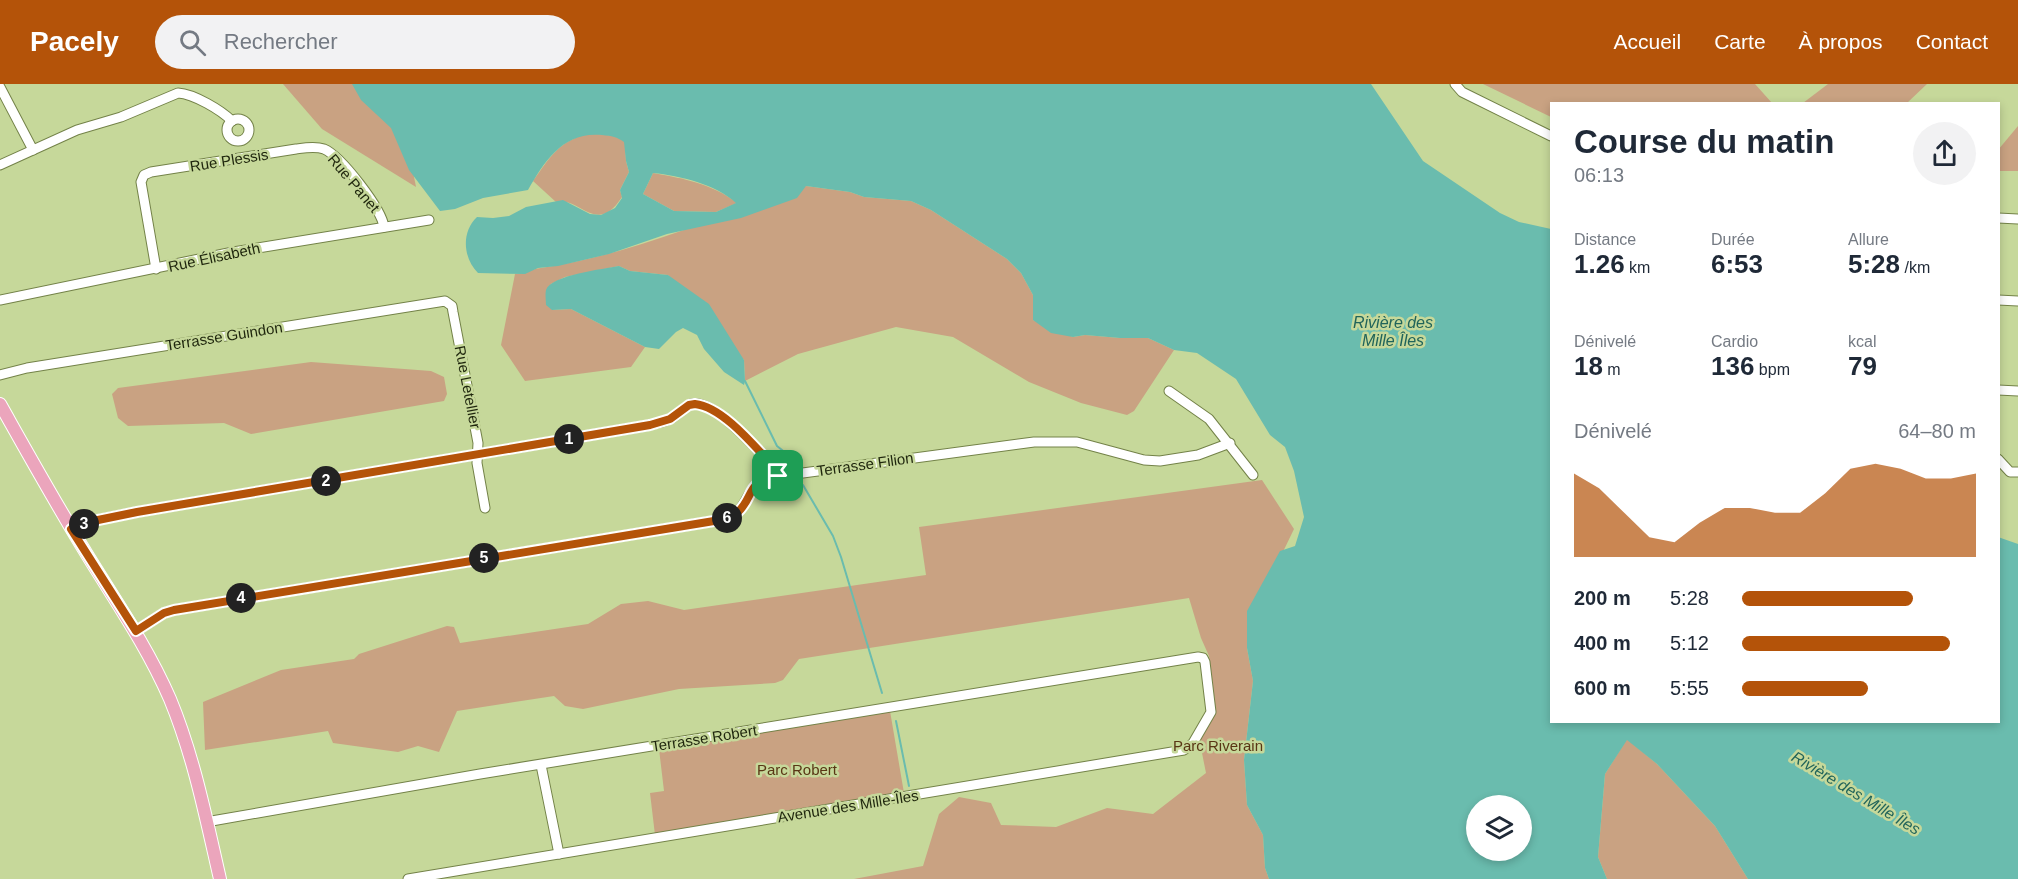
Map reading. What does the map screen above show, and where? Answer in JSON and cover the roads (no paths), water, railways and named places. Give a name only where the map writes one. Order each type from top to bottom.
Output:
[{"type":"main road","points":[[0,404],[71,529],[136,631],[161,680],[194,768],[220,879]]},
{"type":"street","points":[[1455,84],[1462,92],[1550,136]]},
{"type":"street","points":[[0,87],[33,150]]},
{"type":"street","points":[[0,165],[77,130],[121,117],[178,93],[187,94],[221,111],[232,121]]},
{"type":"street","name":"Rue Plessis","points":[[156,268],[142,188],[143,177],[148,173],[296,149],[317,148]]},
{"type":"street","name":"Rue Panet","points":[[317,148],[328,151],[341,163],[380,213],[384,227]]},
{"type":"street","points":[[2000,218],[2018,219]]},
{"type":"street","name":"Rue Élisabeth","points":[[0,300],[239,250],[429,220]]},
{"type":"street","points":[[2000,300],[2018,301]]},
{"type":"street","name":"Terrasse Guindon","points":[[0,375],[27,368],[438,301],[449,303]]},
{"type":"street","name":"Rue Letellier","points":[[449,303],[453,312],[476,432],[477,456],[485,508]]},
{"type":"street","points":[[2000,390],[2018,391]]},
{"type":"street","points":[[1169,391],[1203,414],[1230,443],[1253,475]]},
{"type":"street","points":[[71,529],[98,520],[137,512],[650,425],[670,419],[689,405],[695,404],[710,408],[733,426],[774,467],[778,476]]},
{"type":"street","name":"Terrasse Filion","points":[[136,631],[164,613],[174,610],[726,519],[741,509],[755,485],[765,479],[778,476],[1034,442],[1077,442],[1144,460],[1160,461],[1198,455],[1230,443]]},
{"type":"street","points":[[2000,461],[2010,471],[2018,472]]},
{"type":"street","name":"Terrasse Robert","points":[[206,822],[1201,657]]},
{"type":"street","name":"Avenue des Mille-Îles","points":[[408,879],[1184,750],[1193,743],[1211,712],[1208,676],[1205,662],[1201,657]]},
{"type":"street","points":[[541,765],[559,854]]},
{"type":"water","name":"Rivière des Mille Îles","points":[[352,84],[1371,84],[1423,161],[1500,213],[1519,222],[1550,229],[1550,723],[2000,723],[2000,538],[2018,544],[2018,879],[1748,879],[1715,826],[1657,764],[1627,740],[1605,774],[1598,857],[1607,879],[1269,879],[1265,868],[1263,835],[1247,805],[1244,760],[1253,681],[1247,648],[1247,611],[1280,551],[1295,546],[1304,517],[1294,471],[1285,447],[1270,435],[1236,379],[1197,353],[1174,350],[1148,338],[1085,335],[1073,337],[1051,333],[1033,320],[1033,295],[1021,273],[1007,259],[931,210],[911,201],[864,197],[850,192],[806,186],[797,198],[741,218],[667,234],[609,254],[558,266],[538,268],[525,274],[478,273],[469,260],[466,245],[468,230],[477,217],[509,216],[526,207],[563,200],[590,214],[601,215],[615,208],[622,198],[620,190],[629,172],[624,142],[602,135],[577,138],[566,143],[549,158],[528,190],[483,198],[455,209],[440,211],[409,170],[391,128],[361,100]],"holes":[[[653,173],[708,186],[728,196],[736,203],[716,212],[674,211],[643,194]]]},
{"type":"water","points":[[619,266],[630,271],[668,275],[709,304],[744,360],[744,385],[724,372],[704,349],[697,335],[683,328],[659,349],[645,347],[571,309],[552,310],[546,305],[546,290],[557,280]]},
{"type":"waterway","points":[[745,381],[777,446],[802,466]]},
{"type":"waterway","points":[[803,485],[833,536],[841,557],[882,693]]},
{"type":"waterway","points":[[896,721],[909,786]]},
{"type":"park label","name":"Parc Riverain","points":[[1218,745]]},
{"type":"park label","name":"Parc Robert","points":[[797,769]]}]
